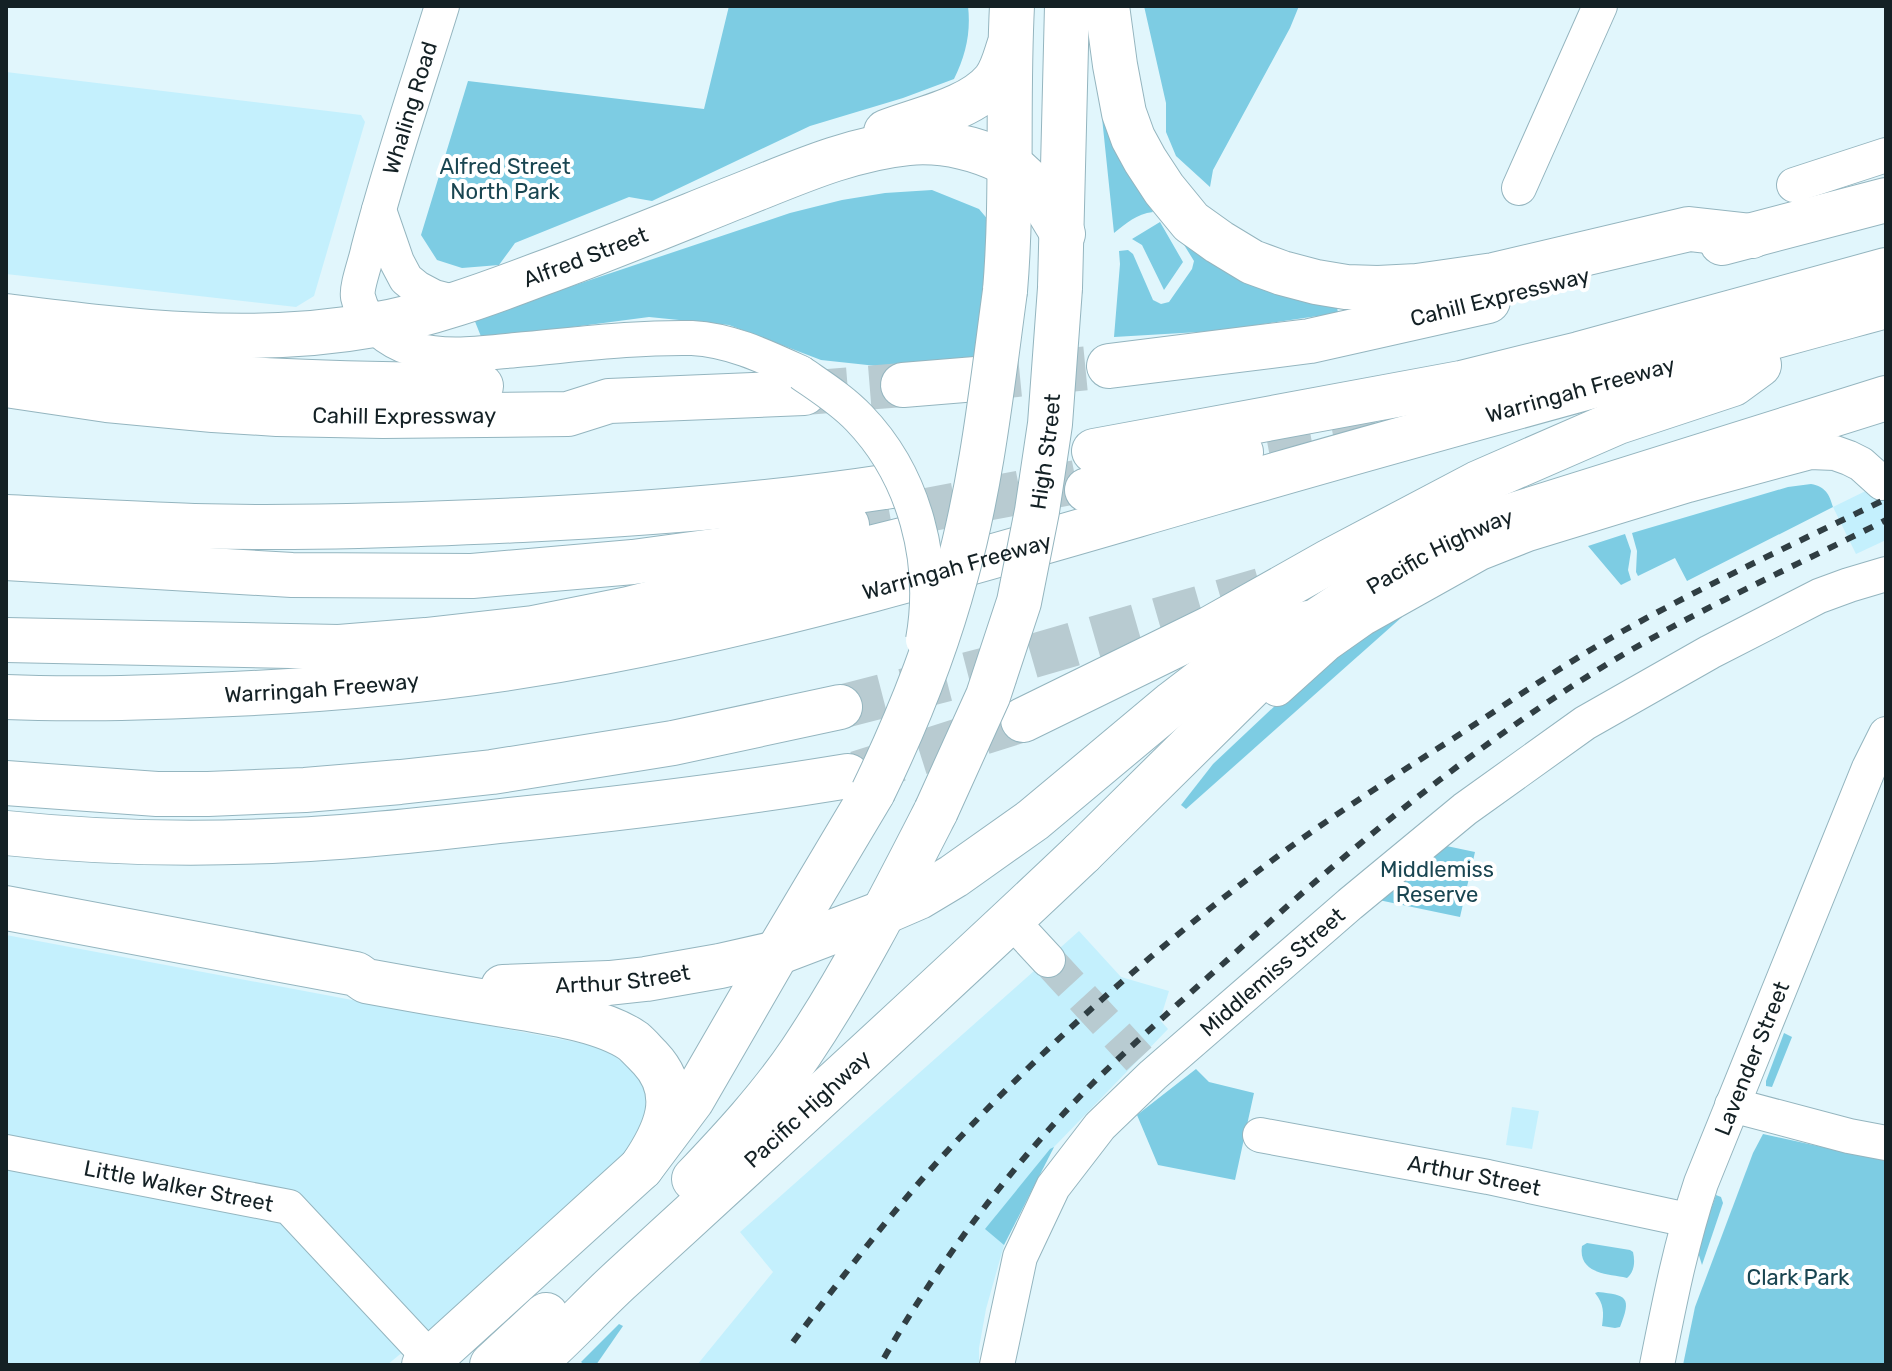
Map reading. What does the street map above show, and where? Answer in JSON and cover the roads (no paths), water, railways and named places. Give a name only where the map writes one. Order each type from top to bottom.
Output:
[{"type":"main road","name":"High Street","points":[[882,913],[936,811],[988,696],[1019,602],[1050,424],[1058,338],[1067,6]]},
{"type":"main road","points":[[1107,6],[1124,113],[1133,138],[1164,189],[1191,222],[1219,242],[1252,262],[1282,273],[1346,287],[1417,286],[1494,275],[1689,229],[1752,236]]},
{"type":"main road","points":[[850,154],[870,139],[943,112],[980,94],[1000,72],[1011,25]]},
{"type":"main road","points":[[427,1362],[641,1168],[692,1100],[777,953],[931,658],[957,574],[972,510],[1005,291],[1009,241],[1011,25]]},
{"type":"main road","points":[[850,154],[884,146],[935,142],[986,154],[1010,166],[1035,188],[1063,234]]},
{"type":"main road","name":"Alfred Street","points":[[6,316],[198,335],[294,335],[373,325],[461,304],[598,253],[791,174],[850,154]]},
{"type":"main road","name":"Cahill Expressway","points":[[1109,366],[1310,341],[1434,314],[1886,200]]},
{"type":"main road","name":"Warringah Freeway","points":[[1091,471],[1579,354],[1886,270]]},
{"type":"main road","name":"Warringah Freeway","points":[[6,697],[143,698],[372,685],[488,672],[603,652],[848,595],[1886,306]]},
{"type":"main road","name":"Warringah Freeway","points":[[1076,554],[1458,442],[1886,330]]},
{"type":"main road","points":[[6,348],[194,374],[299,382],[574,388],[609,401]]},
{"type":"main road","points":[[1023,720],[1211,628],[1478,483],[1618,422],[1733,384],[1759,365]]},
{"type":"main road","points":[[903,385],[976,379]]},
{"type":"main road","name":"Cahill Expressway","points":[[6,385],[107,400],[213,410],[383,416],[568,414],[609,401],[802,383]]},
{"type":"main road","name":"Pacific Highway","points":[[545,1357],[616,1284],[1082,853],[1318,620],[1436,548],[1494,521],[1886,398]]},
{"type":"main road","points":[[6,517],[195,526],[398,526],[719,508],[891,486]]},
{"type":"main road","points":[[6,558],[292,575],[472,576],[633,562],[743,547],[847,525]]},
{"type":"main road","points":[[6,640],[339,647],[533,628],[628,609],[910,538]]},
{"type":"main road","name":"Warringah Freeway","points":[[6,718],[148,720],[294,712],[507,688],[666,659],[918,597]]},
{"type":"main road","name":"Arthur Street","points":[[356,974],[368,969],[461,985],[497,987],[609,983],[720,966],[777,953],[919,897],[954,876],[1033,820],[1210,673],[1258,638],[1318,620]]},
{"type":"main road","points":[[6,783],[157,794],[208,794],[400,782],[492,772],[673,743],[840,707]]},
{"type":"main road","points":[[6,833],[175,842],[290,840],[423,829],[868,781]]},
{"type":"main road","name":"Arthur Street","points":[[6,908],[356,974],[366,981],[550,1014],[615,1031],[633,1041],[659,1068],[669,1096],[662,1133],[641,1168]]},
{"type":"main road","name":"Pacific Highway","points":[[492,1365],[685,1188],[725,1146],[800,1054],[840,991],[882,913]]},
{"type":"street","name":"Whaling Road","points":[[373,325],[357,295],[379,210],[442,6]]},
{"type":"street","points":[[1519,188],[1600,6]]},
{"type":"street","points":[[1794,185],[1886,155]]},
{"type":"street","points":[[379,210],[406,279],[434,297],[461,304]]},
{"type":"street","points":[[373,325],[413,349],[461,354],[626,340],[695,338],[752,350],[802,383],[844,404],[893,462],[909,499],[924,549],[928,598],[919,664],[909,702],[868,781]]},
{"type":"street","name":"Pacific Highway","points":[[1082,853],[1258,706],[1328,643],[1362,619],[1480,553],[1577,518],[1810,452],[1835,453],[1849,458],[1861,464],[1882,483]]},
{"type":"street","name":"Middlemiss Street","points":[[997,1365],[1020,1257],[1053,1187],[1146,1067],[1465,809],[1585,723],[1710,652],[1819,596],[1886,574]]},
{"type":"street","name":"Lavender Street","points":[[1657,1365],[1688,1220],[1732,1105],[1879,758],[1886,706]]},
{"type":"street","points":[[1011,920],[1048,960]]},
{"type":"street","points":[[1732,1105],[1886,1143]]},
{"type":"street","name":"Arthur Street","points":[[1260,1135],[1488,1177],[1688,1220]]},
{"type":"street","name":"Little Walker Street","points":[[6,1152],[289,1207],[427,1362]]},
{"type":"tunnel","points":[[976,379],[1109,366]]},
{"type":"tunnel","points":[[804,393],[903,385]]},
{"type":"tunnel","points":[[1203,458],[1407,420]]},
{"type":"tunnel","points":[[847,525],[1076,482]]},
{"type":"tunnel","points":[[840,707],[995,667],[1261,590]]},
{"type":"tunnel","points":[[857,773],[1023,720]]},
{"type":"tunnel","points":[[1048,960],[1139,1059]]},
{"type":"railway","points":[[793,1342],[910,1193],[990,1106],[1110,992],[1238,886],[1366,795],[1601,644],[1721,579],[1886,499]]},
{"type":"railway","points":[[884,1358],[954,1249],[1006,1180],[1063,1114],[1168,1013],[1377,829],[1516,724],[1614,660],[1714,605],[1886,520]]},
{"type":"park label","name":"Alfred Street North Park","points":[[505,178]]},
{"type":"park label","name":"Middlemiss Reserve","points":[[1437,882]]},
{"type":"park label","name":"Clark Park","points":[[1798,1277]]}]
